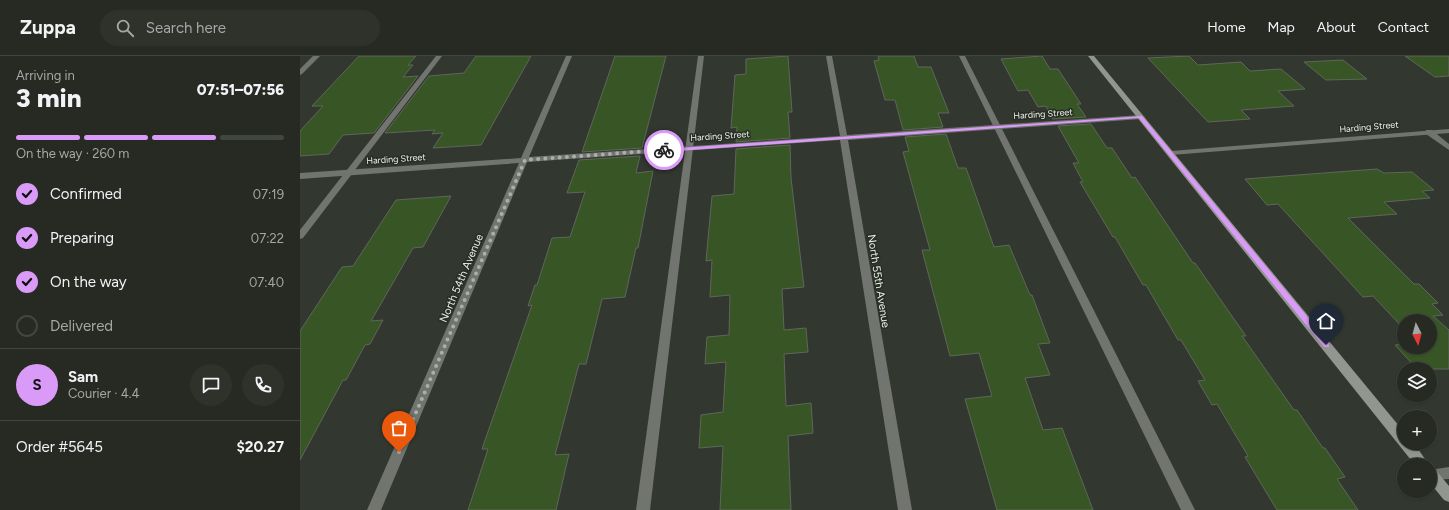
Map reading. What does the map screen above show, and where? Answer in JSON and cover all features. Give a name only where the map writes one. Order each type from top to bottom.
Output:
[{"type":"street","points":[[300,73],[317,56]]},
{"type":"street","points":[[300,236],[439,56]]},
{"type":"street","name":"North 54th Avenue","points":[[374,510],[569,56]]},
{"type":"street","points":[[643,510],[688,148],[701,56]]},
{"type":"street","name":"North 55th Avenue","points":[[829,56],[844,138],[905,510]]},
{"type":"street","points":[[962,56],[1188,510]]},
{"type":"street","points":[[1091,56],[1397,432]]},
{"type":"street","name":"Harding Street","points":[[300,176],[1140,117]]},
{"type":"street","name":"Harding Street","points":[[1171,153],[1449,131]]},
{"type":"street","points":[[1429,132],[1449,148]]},
{"type":"street","points":[[1411,450],[1418,458]]},
{"type":"street","points":[[1437,474],[1449,473]]},
{"type":"street","points":[[1437,481],[1449,496]]},
{"type":"building","points":[[359,56],[416,56],[408,65],[413,65],[403,77],[418,76],[374,133],[343,135],[329,154],[300,156],[300,131],[323,106],[312,106]]},
{"type":"building","points":[[476,56],[531,56],[481,145],[433,148],[443,133],[432,134],[435,130],[385,133],[429,76],[464,73]]},
{"type":"building","points":[[615,56],[666,56],[642,148],[582,152]]},
{"type":"building","points":[[788,56],[792,112],[788,112],[790,138],[736,142],[737,127],[731,128],[735,75],[746,74],[746,59]]},
{"type":"building","points":[[878,56],[914,56],[918,67],[931,67],[949,113],[938,113],[943,127],[903,130],[895,100],[885,100],[874,61],[879,60]]},
{"type":"building","points":[[1042,56],[1050,69],[1058,69],[1081,104],[1077,104],[1086,117],[1053,119],[1046,106],[1038,107],[1028,90],[1018,91],[1001,59]]},
{"type":"building","points":[[1189,56],[1198,65],[1241,62],[1250,71],[1281,69],[1305,89],[1278,91],[1294,106],[1241,110],[1250,119],[1208,122],[1148,58]]},
{"type":"building","points":[[1405,56],[1449,56],[1449,76],[1435,77]]},
{"type":"building","points":[[1343,60],[1367,79],[1326,80],[1304,62]]},
{"type":"building","points":[[1091,124],[1107,148],[1112,148],[1132,178],[1135,177],[1193,263],[1195,263],[1246,336],[1242,336],[1294,410],[1297,410],[1323,448],[1325,448],[1345,477],[1337,479],[1358,510],[1277,510],[1245,457],[1248,456],[1217,404],[1212,405],[1198,381],[1205,380],[1181,340],[1178,340],[1146,285],[1143,285],[1080,182],[1083,182],[1073,163],[1079,163],[1058,126]]},
{"type":"building","points":[[946,134],[958,168],[966,168],[994,247],[1009,245],[1030,295],[1032,295],[1050,343],[1038,344],[1050,375],[1025,378],[1043,430],[1062,428],[1093,510],[997,510],[965,399],[992,396],[979,353],[950,356],[922,250],[930,250],[903,152],[909,151],[905,137]]},
{"type":"building","points":[[790,145],[791,178],[804,287],[782,289],[784,330],[806,328],[808,352],[784,354],[786,406],[811,403],[813,433],[788,436],[791,510],[720,510],[723,446],[699,448],[701,415],[723,412],[726,362],[705,364],[707,337],[729,335],[730,295],[710,297],[712,260],[706,261],[712,196],[734,194],[736,149]]},
{"type":"building","points":[[640,156],[636,173],[653,171],[638,248],[636,248],[625,297],[602,299],[586,364],[579,364],[555,455],[569,454],[556,510],[468,510],[488,449],[482,449],[532,305],[528,306],[535,285],[537,285],[552,238],[570,237],[585,192],[567,193],[579,160]]},
{"type":"building","points":[[1377,169],[1384,173],[1412,172],[1434,190],[1422,191],[1430,198],[1384,202],[1397,214],[1348,218],[1414,284],[1419,284],[1438,303],[1432,304],[1443,315],[1397,314],[1397,322],[1373,296],[1363,297],[1278,204],[1267,205],[1245,179]]},
{"type":"building","points":[[451,196],[423,247],[413,248],[371,321],[383,320],[370,344],[365,345],[346,380],[343,380],[300,460],[300,331],[342,267],[353,266],[396,200]]},
{"type":"building","points":[[1437,320],[1449,330],[1449,369],[1437,369],[1437,362],[1411,362],[1403,354],[1437,354]]},
{"type":"way so far","points":[[399,452],[525,160],[664,150]]},
{"type":"route","points":[[664,150],[1140,117],[1171,153],[1326,345]]}]
